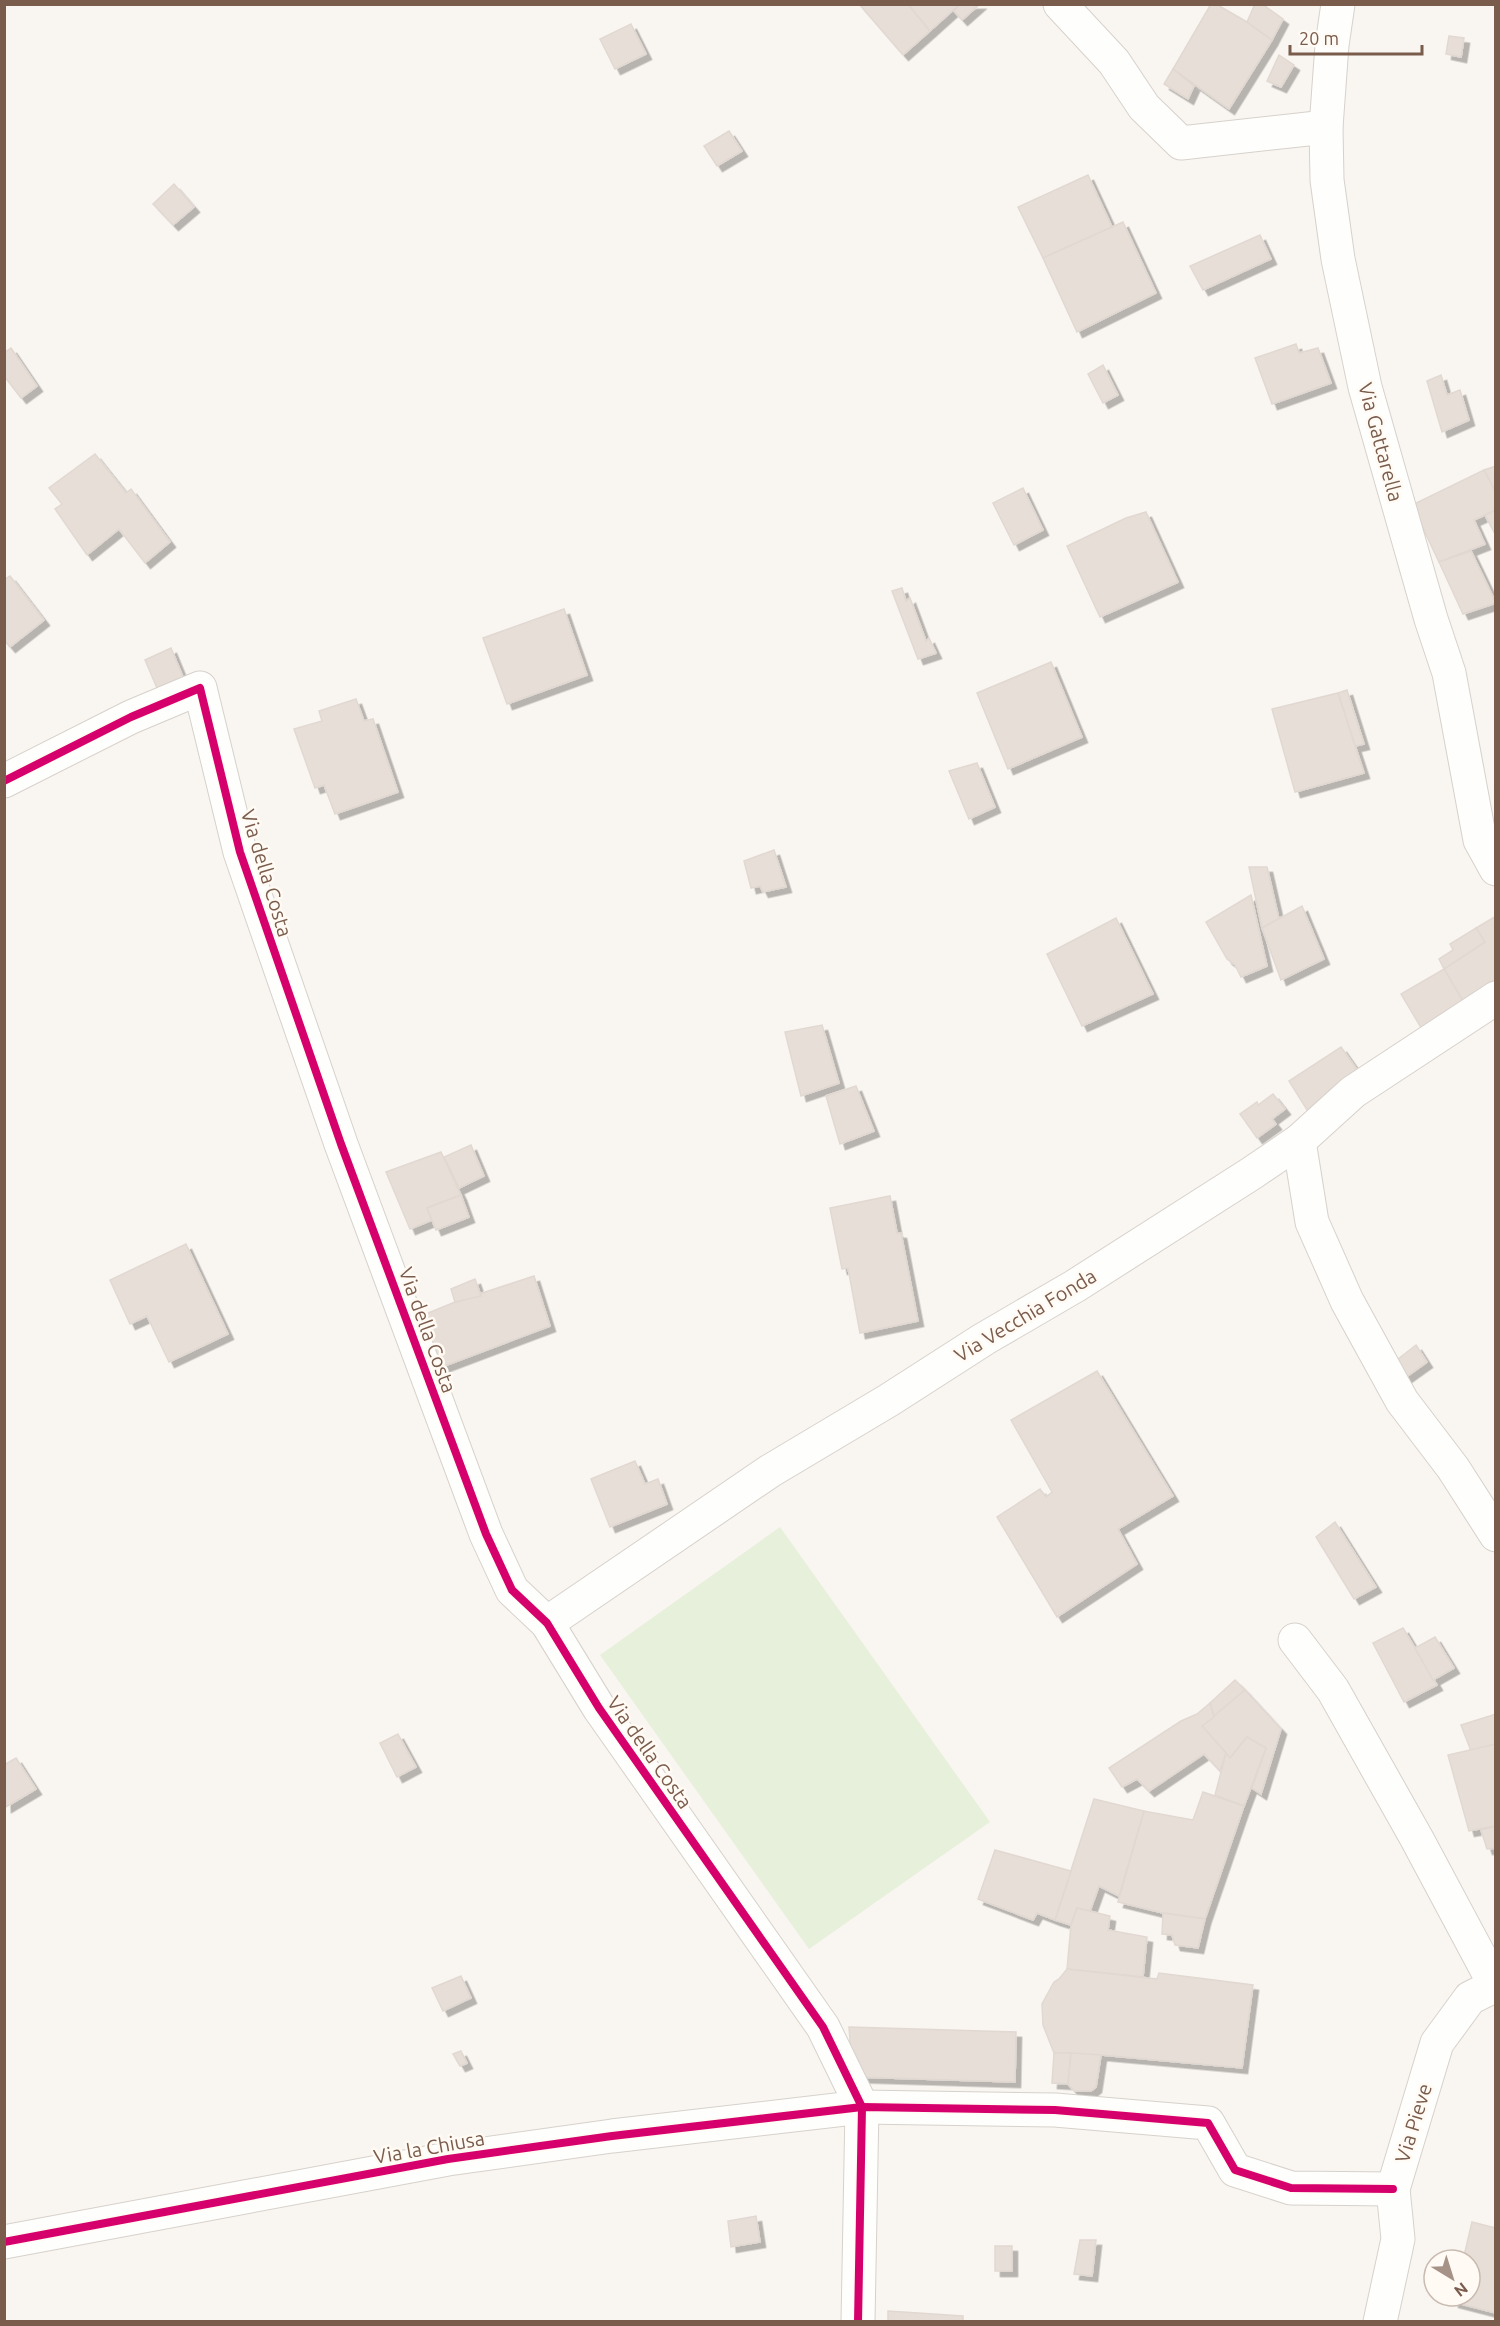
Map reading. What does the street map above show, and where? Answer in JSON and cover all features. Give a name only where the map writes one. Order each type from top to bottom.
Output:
[{"type":"street","points":[[1060,4],[1114,62],[1144,107],[1181,143],[1326,127]]},
{"type":"street","name":"Via Gattarella","points":[[1338,4],[1332,45],[1326,127],[1327,180],[1338,259],[1365,387],[1428,608],[1449,673],[1480,840],[1496,870]]},
{"type":"street","name":"Via della Costa","points":[[4,781],[131,717],[200,688],[240,852],[345,1155],[486,1534],[512,1590],[547,1623],[599,1708],[823,2027],[862,2107]]},
{"type":"street","name":"Via Vecchia Fonda","points":[[547,1623],[770,1471],[889,1400],[984,1338],[1075,1286],[1299,1141],[1353,1092],[1496,998]]},
{"type":"street","points":[[1299,1141],[1312,1222],[1347,1301],[1402,1401],[1453,1468],[1496,1535]]},
{"type":"street","points":[[1295,1640],[1333,1690],[1417,1839],[1495,1985]]},
{"type":"street","name":"Via Pieve","points":[[1380,2322],[1398,2239],[1393,2189],[1437,2043],[1470,1998],[1495,1985]]},
{"type":"street","points":[[858,2322],[862,2107]]},
{"type":"street","name":"Via la Chiusa","points":[[4,2242],[447,2158],[862,2107],[1054,2110],[1208,2123],[1235,2170],[1291,2188],[1393,2189]]},
{"type":"green space","points":[[780,1527],[990,1822],[809,1949],[600,1655]]},
{"type":"building","points":[[859,4],[908,4],[930,31],[903,55]]},
{"type":"building","points":[[908,4],[960,4],[930,31]]},
{"type":"building","points":[[960,4],[980,4],[962,20],[954,11]]},
{"type":"building","points":[[1211,4],[1216,4],[1247,22],[1272,40],[1229,109],[1173,69]]},
{"type":"building","points":[[1255,4],[1262,4],[1283,19],[1272,40],[1247,22]]},
{"type":"building","points":[[631,24],[646,54],[615,69],[600,39]]},
{"type":"building","points":[[1449,36],[1464,38],[1461,57],[1446,54]]},
{"type":"building","points":[[1279,55],[1294,65],[1281,87],[1267,81]]},
{"type":"building","points":[[1173,69],[1194,86],[1188,99],[1164,84]]},
{"type":"building","points":[[729,131],[742,151],[717,166],[704,146]]},
{"type":"building","points":[[1088,175],[1112,227],[1043,258],[1018,207]]},
{"type":"building","points":[[174,184],[194,207],[173,225],[153,204]]},
{"type":"building","points":[[1123,222],[1156,293],[1077,332],[1043,258]]},
{"type":"building","points":[[1260,235],[1271,259],[1203,290],[1190,266]]},
{"type":"building","points":[[1296,344],[1299,353],[1318,348],[1331,383],[1272,404],[1255,358]]},
{"type":"building","points":[[11,348],[37,386],[21,398],[4,376],[4,353]]},
{"type":"building","points":[[1103,365],[1118,395],[1103,403],[1088,374]]},
{"type":"building","points":[[1441,375],[1447,395],[1460,390],[1469,420],[1442,432],[1427,381]]},
{"type":"building","points":[[95,454],[126,493],[131,489],[170,542],[145,563],[119,529],[87,555],[55,509],[62,504],[49,488]]},
{"type":"building","points":[[1496,466],[1496,493],[1484,470]]},
{"type":"building","points":[[1484,470],[1496,493],[1496,510],[1474,520],[1485,544],[1439,562],[1412,505]]},
{"type":"building","points":[[1023,488],[1043,530],[1014,545],[993,503]]},
{"type":"building","points":[[1496,510],[1496,536],[1485,515]]},
{"type":"building","points":[[1146,512],[1178,582],[1100,617],[1067,546],[1126,518]]},
{"type":"building","points":[[1471,551],[1496,603],[1463,614],[1439,562]]},
{"type":"building","points":[[10,576],[44,620],[10,647],[4,640],[4,580]]},
{"type":"building","points":[[902,588],[906,601],[910,598],[926,641],[929,638],[936,653],[918,659],[892,591]]},
{"type":"building","points":[[564,609],[587,675],[507,704],[483,638]]},
{"type":"building","points":[[171,648],[183,677],[157,688],[145,660]]},
{"type":"building","points":[[1051,662],[1082,737],[1008,769],[977,693]]},
{"type":"building","points":[[1347,690],[1364,744],[1355,746],[1338,693]]},
{"type":"building","points":[[1338,693],[1364,773],[1295,792],[1272,709]]},
{"type":"building","points":[[356,699],[364,721],[373,719],[398,792],[335,814],[324,785],[315,788],[294,729],[322,721],[319,711]]},
{"type":"building","points":[[977,763],[995,807],[969,819],[949,771]]},
{"type":"building","points":[[774,850],[786,887],[763,892],[760,886],[751,888],[744,861]]},
{"type":"building","points":[[1249,867],[1267,867],[1279,919],[1262,928]]},
{"type":"building","points":[[1251,895],[1267,966],[1241,977],[1235,965],[1227,959],[1206,922]]},
{"type":"building","points":[[1302,906],[1324,959],[1281,980],[1262,928]]},
{"type":"building","points":[[1496,916],[1496,987],[1466,1006],[1444,969],[1485,942],[1476,928]]},
{"type":"building","points":[[1116,918],[1153,994],[1082,1026],[1047,954]]},
{"type":"building","points":[[1476,928],[1485,942],[1444,969],[1439,959],[1453,950],[1450,944]]},
{"type":"building","points":[[1444,969],[1466,1006],[1423,1031],[1401,994]]},
{"type":"building","points":[[822,1025],[839,1083],[801,1096],[785,1032]]},
{"type":"building","points":[[1341,1047],[1360,1074],[1307,1110],[1289,1081]]},
{"type":"building","points":[[856,1086],[874,1131],[840,1144],[826,1096]]},
{"type":"building","points":[[1273,1094],[1285,1109],[1272,1119],[1276,1124],[1257,1138],[1240,1114]]},
{"type":"building","points":[[471,1145],[484,1176],[459,1188],[444,1157]]},
{"type":"building","points":[[441,1152],[461,1195],[427,1208],[432,1220],[410,1229],[386,1172]]},
{"type":"building","points":[[461,1195],[469,1217],[436,1230],[427,1208]]},
{"type":"building","points":[[890,1196],[897,1233],[901,1233],[918,1321],[860,1333],[848,1268],[842,1269],[830,1208]]},
{"type":"building","points":[[186,1244],[228,1334],[169,1362],[147,1316],[130,1324],[110,1280]]},
{"type":"building","points":[[534,1276],[550,1326],[439,1368],[421,1316],[455,1302]]},
{"type":"building","points":[[475,1279],[481,1296],[455,1302],[451,1289]]},
{"type":"building","points":[[1416,1345],[1427,1362],[1402,1380],[1393,1363]]},
{"type":"building","points":[[1097,1371],[1173,1496],[1118,1529],[1137,1564],[1057,1617],[997,1517],[1040,1489],[1046,1497],[1052,1492],[1011,1420]]},
{"type":"building","points":[[635,1461],[645,1484],[658,1479],[667,1504],[610,1527],[591,1479]]},
{"type":"building","points":[[1335,1522],[1376,1587],[1354,1599],[1316,1537]]},
{"type":"building","points":[[1403,1628],[1437,1685],[1404,1702],[1373,1643]]},
{"type":"building","points":[[1435,1637],[1454,1668],[1433,1680],[1415,1648]]},
{"type":"building","points":[[1235,1680],[1245,1690],[1214,1717],[1210,1703]]},
{"type":"building","points":[[1245,1690],[1281,1729],[1261,1794],[1252,1788],[1266,1748],[1247,1737],[1230,1758],[1202,1726]]},
{"type":"building","points":[[1210,1703],[1214,1717],[1202,1726],[1226,1753],[1220,1771],[1204,1754],[1149,1791],[1137,1779],[1122,1787],[1109,1768],[1181,1721],[1197,1714]]},
{"type":"building","points":[[1496,1714],[1496,1744],[1471,1751],[1461,1725]]},
{"type":"building","points":[[398,1734],[416,1767],[397,1777],[380,1743]]},
{"type":"building","points":[[1247,1737],[1266,1748],[1244,1806],[1215,1795],[1226,1753],[1230,1758]]},
{"type":"building","points":[[1496,1744],[1496,1826],[1469,1831],[1448,1755]]},
{"type":"building","points":[[16,1758],[36,1789],[6,1807],[4,1765]]},
{"type":"building","points":[[1203,1792],[1244,1806],[1205,1919],[1163,1913],[1118,1902],[1144,1811],[1193,1820]]},
{"type":"building","points":[[1094,1799],[1144,1811],[1119,1896],[1099,1886],[1090,1911],[1077,1908],[1071,1925],[1055,1920]]},
{"type":"building","points":[[1496,1826],[1496,1848],[1487,1849],[1481,1830]]},
{"type":"building","points":[[995,1850],[1071,1871],[1055,1920],[1037,1913],[1033,1920],[978,1899]]},
{"type":"building","points":[[1077,1908],[1110,1916],[1108,1930],[1147,1937],[1143,1977],[1067,1969],[1071,1925]]},
{"type":"building","points":[[1163,1913],[1205,1919],[1198,1948],[1175,1945],[1172,1935],[1162,1934]]},
{"type":"building","points":[[1067,1969],[1157,1979],[1159,1973],[1253,1985],[1242,2068],[1054,2053],[1043,2025],[1042,2004],[1054,1982]]},
{"type":"building","points":[[461,1976],[471,1998],[443,2011],[432,1988]]},
{"type":"building","points":[[849,2027],[1016,2032],[1015,2082],[853,2077]]},
{"type":"building","points":[[461,2051],[467,2063],[460,2066],[453,2054]]},
{"type":"building","points":[[1054,2053],[1071,2053],[1068,2084],[1052,2083]]},
{"type":"building","points":[[1071,2053],[1101,2055],[1096,2087],[1091,2091],[1074,2091],[1068,2084]]},
{"type":"building","points":[[756,2216],[760,2242],[731,2247],[728,2221]]},
{"type":"building","points":[[1472,2222],[1496,2228],[1496,2313],[1476,2308],[1482,2308],[1482,2248],[1466,2248]]},
{"type":"building","points":[[1080,2240],[1096,2240],[1092,2276],[1074,2274]]},
{"type":"building","points":[[995,2246],[1012,2246],[1012,2271],[995,2271]]},
{"type":"building","points":[[888,2311],[963,2316],[963,2322],[888,2322]]},
{"type":"cycle path","points":[[4,781],[131,717],[200,688],[240,852],[341,1144],[486,1534],[512,1590],[547,1623],[599,1708],[823,2027],[862,2107],[858,2322]]},
{"type":"cycle path","points":[[4,2242],[448,2159],[612,2136],[862,2107],[1055,2110],[1208,2123],[1235,2170],[1291,2188],[1393,2189]]}]
